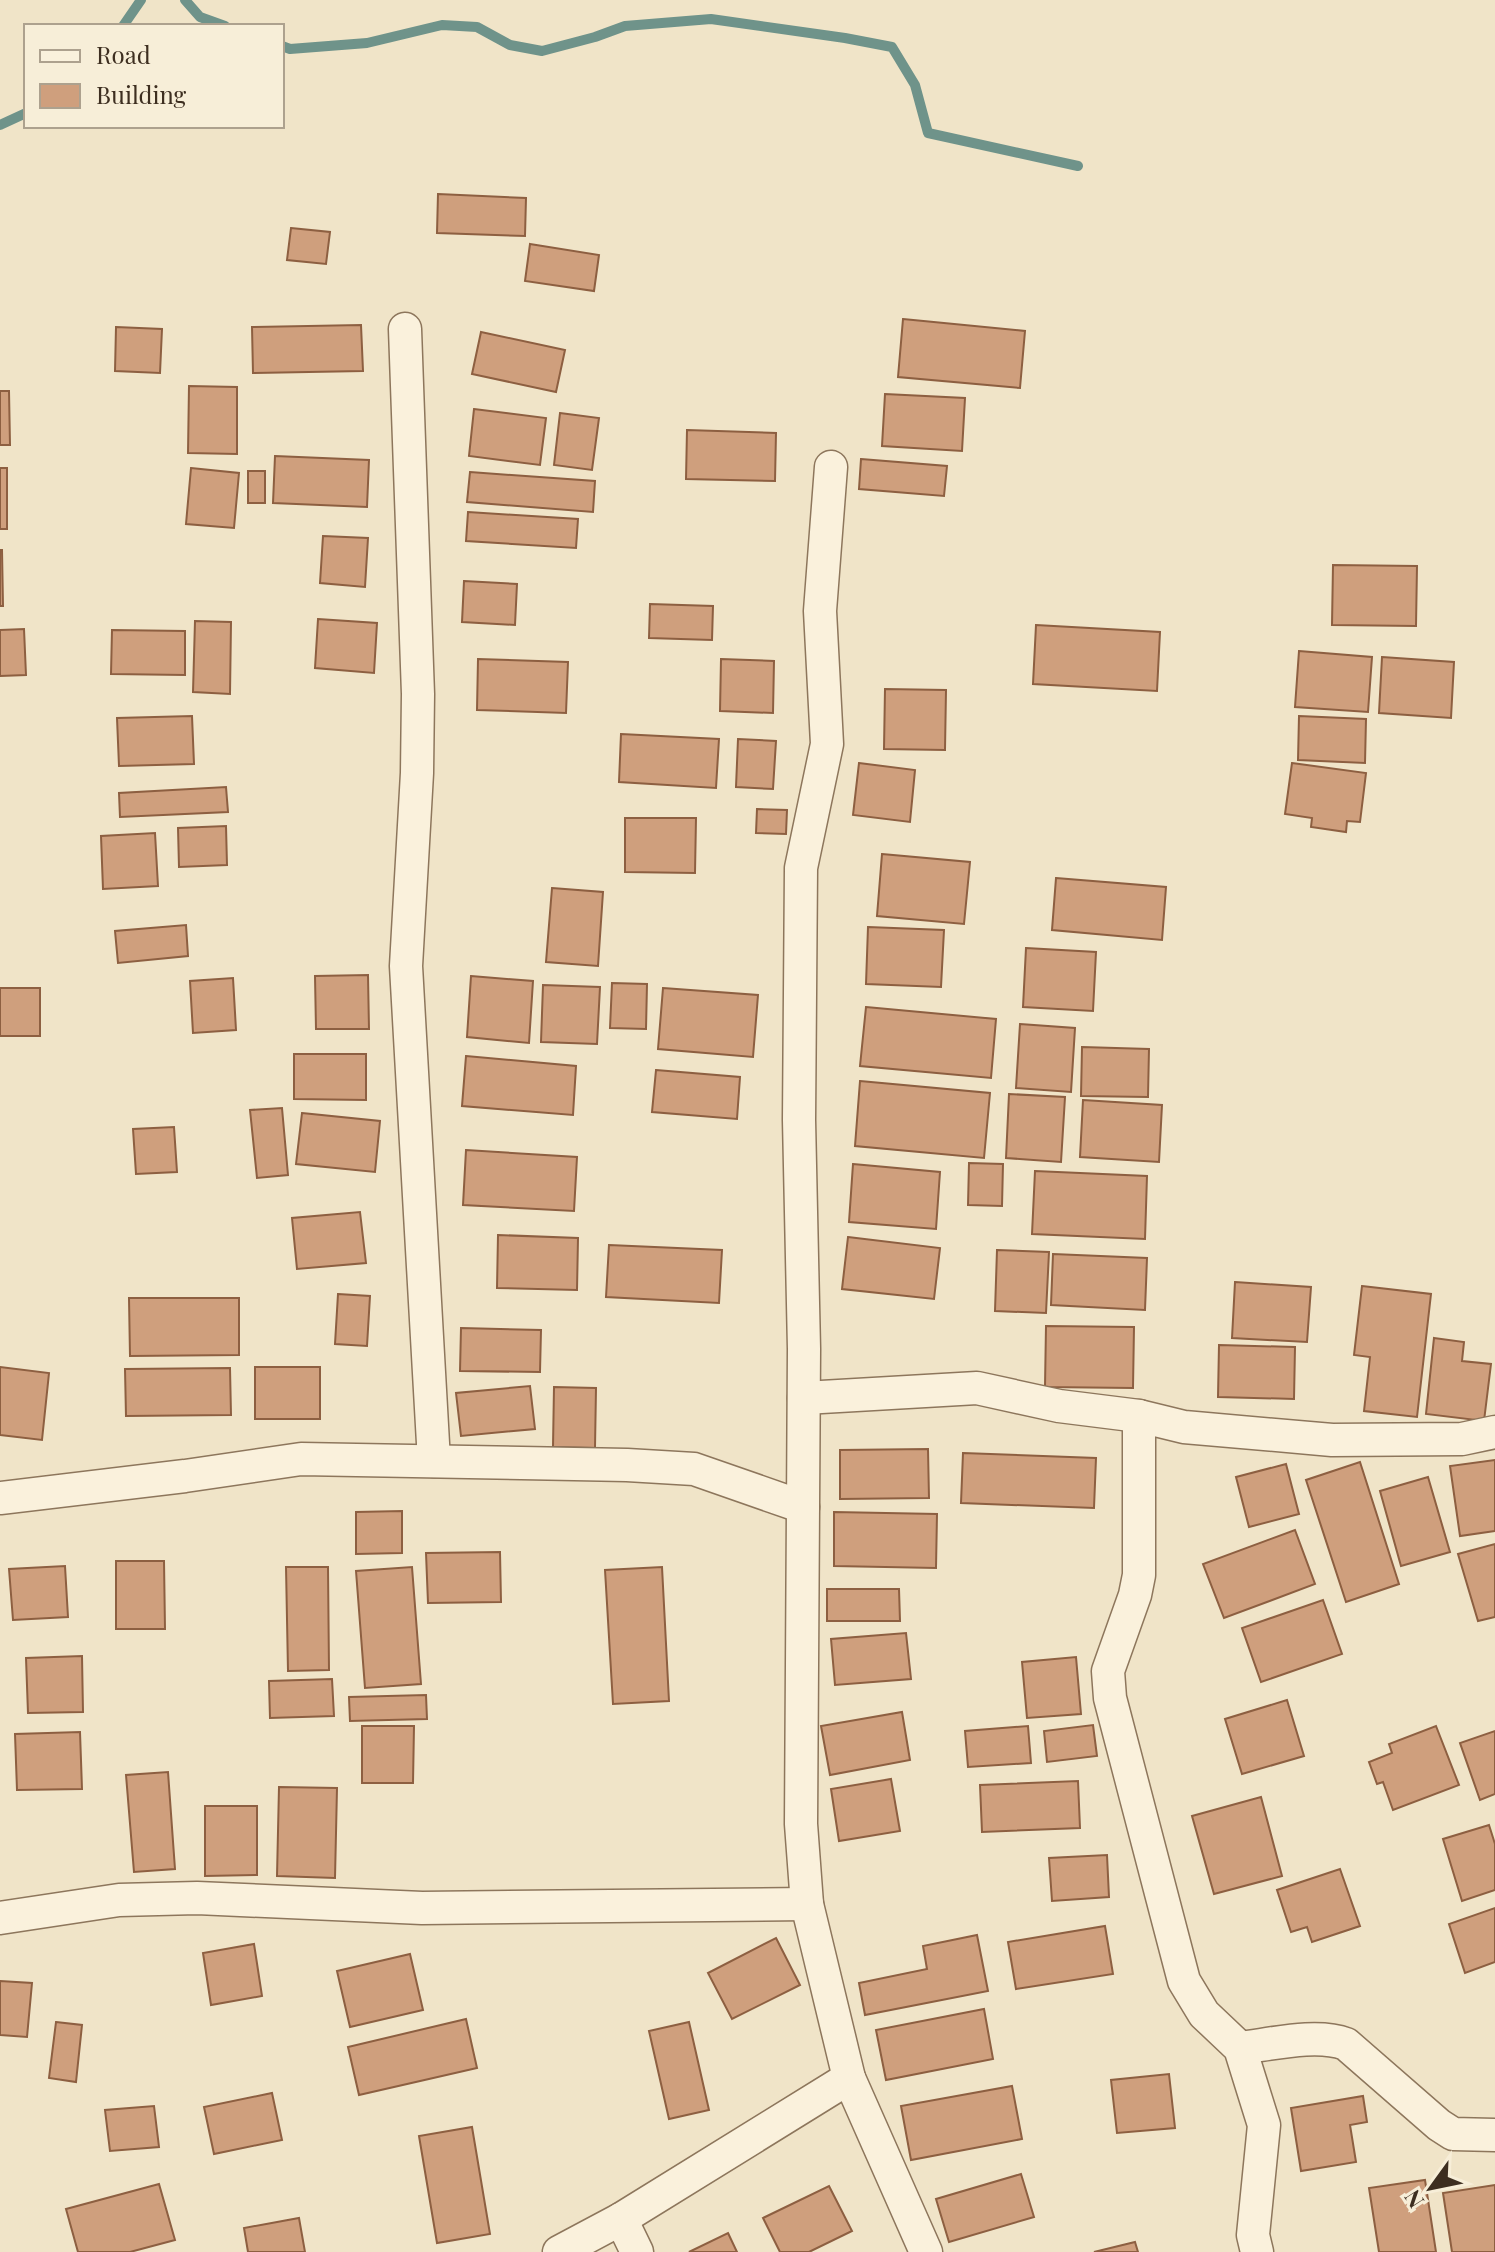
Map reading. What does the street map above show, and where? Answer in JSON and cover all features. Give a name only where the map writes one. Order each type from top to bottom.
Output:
[{"type":"street","points":[[405,329],[418,694],[417,773],[406,966],[434,1461]]},
{"type":"street","points":[[831,467],[820,611],[827,744],[801,868],[799,1120],[804,1398],[801,1824],[807,1904],[849,2078],[926,2252]]},
{"type":"street","points":[[804,1398],[977,1388],[1059,1406],[1139,1416],[1184,1427],[1332,1440],[1462,1439],[1495,1432]]},
{"type":"street","points":[[1139,1416],[1139,1575],[1108,1671],[1110,1698],[1184,1981],[1204,2014],[1240,2048],[1264,2125],[1253,2235],[1257,2252]]},
{"type":"street","points":[[0,1498],[301,1459],[694,1469],[803,1507]]},
{"type":"street","points":[[0,1918],[119,1900],[197,1898],[422,1908],[807,1904]]},
{"type":"street","points":[[1240,2048],[1334,2039],[1346,2044],[1453,2134],[1495,2135]]},
{"type":"street","points":[[559,2252],[621,2219],[849,2078]]},
{"type":"street","points":[[621,2219],[637,2252]]},
{"type":"building","points":[[438,194],[526,198],[525,236],[437,233]]},
{"type":"building","points":[[291,228],[330,232],[326,264],[287,260]]},
{"type":"building","points":[[530,244],[599,255],[594,291],[525,281]]},
{"type":"building","points":[[903,319],[1025,331],[1020,388],[898,377]]},
{"type":"building","points":[[361,325],[363,371],[253,373],[252,327]]},
{"type":"building","points":[[116,327],[162,329],[160,373],[115,371]]},
{"type":"building","points":[[481,332],[565,350],[556,392],[472,374]]},
{"type":"building","points":[[189,386],[237,387],[237,454],[188,453]]},
{"type":"building","points":[[0,391],[9,391],[10,445],[0,445]]},
{"type":"building","points":[[885,394],[965,398],[962,451],[882,446]]},
{"type":"building","points":[[474,409],[546,418],[540,465],[469,456]]},
{"type":"building","points":[[560,413],[599,418],[592,470],[554,465]]},
{"type":"building","points":[[687,430],[776,433],[775,481],[686,479]]},
{"type":"building","points":[[275,456],[369,460],[367,507],[273,503]]},
{"type":"building","points":[[861,459],[947,466],[944,496],[859,489]]},
{"type":"building","points":[[0,468],[7,468],[7,529],[0,529]]},
{"type":"building","points":[[191,468],[239,473],[234,528],[186,524]]},
{"type":"building","points":[[248,471],[265,471],[265,503],[248,503]]},
{"type":"building","points":[[470,472],[595,481],[593,512],[467,502]]},
{"type":"building","points":[[468,512],[578,519],[576,548],[466,541]]},
{"type":"building","points":[[323,536],[368,538],[365,587],[320,583]]},
{"type":"building","points":[[2,550],[3,606],[0,606]]},
{"type":"building","points":[[1333,565],[1417,566],[1416,626],[1332,625]]},
{"type":"building","points":[[464,581],[517,584],[515,625],[462,622]]},
{"type":"building","points":[[650,604],[713,606],[712,640],[649,638]]},
{"type":"building","points":[[318,619],[377,623],[374,673],[315,668]]},
{"type":"building","points":[[195,621],[231,622],[230,694],[193,692]]},
{"type":"building","points":[[1036,625],[1160,632],[1157,691],[1033,684]]},
{"type":"building","points":[[24,629],[26,675],[0,676],[0,630]]},
{"type":"building","points":[[112,630],[185,631],[185,675],[111,674]]},
{"type":"building","points":[[1299,651],[1372,657],[1368,712],[1295,707]]},
{"type":"building","points":[[1382,657],[1454,662],[1451,718],[1379,713]]},
{"type":"building","points":[[478,659],[568,662],[566,713],[477,710]]},
{"type":"building","points":[[721,659],[774,661],[773,713],[720,711]]},
{"type":"building","points":[[885,689],[946,690],[945,750],[884,749]]},
{"type":"building","points":[[192,716],[194,764],[119,766],[117,718]]},
{"type":"building","points":[[1299,716],[1366,719],[1365,763],[1298,760]]},
{"type":"building","points":[[621,734],[719,739],[716,788],[619,782]]},
{"type":"building","points":[[738,739],[776,741],[773,789],[736,787]]},
{"type":"building","points":[[859,763],[915,770],[910,822],[853,815]]},
{"type":"building","points":[[1292,763],[1366,773],[1360,822],[1347,821],[1346,832],[1311,827],[1312,818],[1285,814]]},
{"type":"building","points":[[226,787],[228,812],[120,817],[119,793]]},
{"type":"building","points":[[757,809],[787,810],[786,834],[756,833]]},
{"type":"building","points":[[625,818],[696,818],[695,873],[625,872]]},
{"type":"building","points":[[226,826],[227,865],[179,867],[178,828]]},
{"type":"building","points":[[155,833],[158,886],[103,889],[101,836]]},
{"type":"building","points":[[882,854],[970,862],[964,924],[877,916]]},
{"type":"building","points":[[1056,878],[1166,887],[1162,940],[1052,930]]},
{"type":"building","points":[[552,888],[603,892],[598,966],[546,962]]},
{"type":"building","points":[[186,925],[188,956],[118,963],[115,931]]},
{"type":"building","points":[[868,927],[944,930],[941,987],[866,984]]},
{"type":"building","points":[[1026,948],[1096,952],[1093,1011],[1023,1007]]},
{"type":"building","points":[[368,975],[369,1029],[316,1029],[315,976]]},
{"type":"building","points":[[471,976],[533,981],[529,1043],[467,1037]]},
{"type":"building","points":[[233,978],[236,1030],[193,1033],[190,981]]},
{"type":"building","points":[[612,983],[647,984],[646,1029],[610,1028]]},
{"type":"building","points":[[543,985],[600,987],[597,1044],[541,1042]]},
{"type":"building","points":[[0,988],[40,988],[40,1036],[0,1036]]},
{"type":"building","points":[[663,988],[758,995],[753,1057],[658,1049]]},
{"type":"building","points":[[866,1007],[996,1019],[991,1078],[860,1066]]},
{"type":"building","points":[[1020,1024],[1075,1028],[1071,1092],[1016,1088]]},
{"type":"building","points":[[1082,1047],[1149,1049],[1148,1097],[1081,1096]]},
{"type":"building","points":[[294,1054],[366,1054],[366,1100],[294,1099]]},
{"type":"building","points":[[466,1056],[576,1066],[573,1115],[462,1106]]},
{"type":"building","points":[[656,1070],[740,1077],[737,1119],[652,1112]]},
{"type":"building","points":[[860,1081],[990,1093],[984,1158],[855,1146]]},
{"type":"building","points":[[1009,1094],[1065,1097],[1061,1162],[1006,1158]]},
{"type":"building","points":[[1083,1100],[1162,1105],[1159,1162],[1080,1157]]},
{"type":"building","points":[[282,1108],[288,1175],[257,1178],[250,1110]]},
{"type":"building","points":[[302,1113],[380,1121],[375,1172],[296,1164]]},
{"type":"building","points":[[174,1127],[177,1172],[136,1174],[133,1129]]},
{"type":"building","points":[[466,1150],[577,1157],[574,1211],[463,1205]]},
{"type":"building","points":[[969,1163],[1003,1164],[1002,1206],[968,1205]]},
{"type":"building","points":[[853,1164],[940,1172],[936,1229],[849,1222]]},
{"type":"building","points":[[1035,1171],[1147,1176],[1145,1239],[1032,1234]]},
{"type":"building","points":[[360,1212],[366,1263],[297,1269],[292,1218]]},
{"type":"building","points":[[498,1235],[578,1238],[577,1290],[497,1288]]},
{"type":"building","points":[[848,1237],[940,1248],[934,1299],[842,1289]]},
{"type":"building","points":[[609,1245],[722,1250],[719,1303],[606,1297]]},
{"type":"building","points":[[997,1250],[1049,1252],[1046,1313],[995,1311]]},
{"type":"building","points":[[1053,1254],[1147,1258],[1145,1310],[1051,1305]]},
{"type":"building","points":[[1235,1282],[1311,1287],[1307,1342],[1232,1338]]},
{"type":"building","points":[[1362,1286],[1431,1294],[1417,1417],[1364,1411],[1370,1357],[1354,1355]]},
{"type":"building","points":[[338,1294],[370,1296],[367,1346],[335,1344]]},
{"type":"building","points":[[129,1298],[239,1298],[239,1355],[130,1356]]},
{"type":"building","points":[[1046,1326],[1134,1327],[1133,1388],[1045,1387]]},
{"type":"building","points":[[461,1328],[541,1330],[540,1372],[460,1371]]},
{"type":"building","points":[[1434,1338],[1464,1342],[1462,1361],[1491,1364],[1484,1421],[1426,1414]]},
{"type":"building","points":[[1219,1345],[1295,1347],[1294,1399],[1218,1397]]},
{"type":"building","points":[[0,1367],[49,1373],[42,1440],[0,1435]]},
{"type":"building","points":[[255,1367],[320,1367],[320,1419],[255,1419]]},
{"type":"building","points":[[230,1368],[231,1415],[126,1416],[125,1369]]},
{"type":"building","points":[[530,1386],[535,1429],[461,1436],[456,1393]]},
{"type":"building","points":[[554,1387],[596,1388],[595,1448],[553,1447]]},
{"type":"building","points":[[928,1449],[929,1498],[840,1499],[840,1450]]},
{"type":"building","points":[[963,1453],[1096,1458],[1094,1508],[961,1503]]},
{"type":"building","points":[[1495,1460],[1495,1531],[1460,1536],[1450,1466]]},
{"type":"building","points":[[1360,1462],[1399,1584],[1346,1602],[1306,1480]]},
{"type":"building","points":[[1286,1464],[1299,1514],[1249,1527],[1236,1477]]},
{"type":"building","points":[[1428,1477],[1450,1552],[1401,1566],[1380,1491]]},
{"type":"building","points":[[402,1511],[402,1553],[356,1554],[356,1512]]},
{"type":"building","points":[[834,1512],[937,1514],[936,1568],[834,1566]]},
{"type":"building","points":[[1295,1530],[1315,1584],[1224,1618],[1203,1564]]},
{"type":"building","points":[[1495,1544],[1495,1617],[1478,1621],[1458,1554]]},
{"type":"building","points":[[500,1552],[501,1602],[428,1603],[426,1553]]},
{"type":"building","points":[[116,1561],[164,1561],[165,1629],[116,1629]]},
{"type":"building","points":[[65,1566],[68,1617],[13,1620],[9,1569]]},
{"type":"building","points":[[286,1567],[328,1567],[329,1670],[288,1671]]},
{"type":"building","points":[[412,1567],[421,1684],[365,1688],[356,1571]]},
{"type":"building","points":[[662,1567],[669,1701],[613,1704],[605,1570]]},
{"type":"building","points":[[827,1589],[899,1589],[900,1621],[827,1621]]},
{"type":"building","points":[[1323,1600],[1342,1654],[1261,1682],[1242,1628]]},
{"type":"building","points":[[906,1633],[911,1679],[835,1685],[831,1639]]},
{"type":"building","points":[[82,1656],[83,1712],[28,1713],[26,1658]]},
{"type":"building","points":[[1076,1657],[1081,1714],[1027,1718],[1022,1662]]},
{"type":"building","points":[[332,1679],[334,1716],[270,1718],[269,1681]]},
{"type":"building","points":[[426,1695],[427,1719],[350,1721],[349,1697]]},
{"type":"building","points":[[1287,1700],[1304,1756],[1242,1774],[1225,1719]]},
{"type":"building","points":[[902,1712],[910,1760],[830,1775],[821,1726]]},
{"type":"building","points":[[1093,1725],[1097,1756],[1047,1762],[1044,1731]]},
{"type":"building","points":[[362,1726],[414,1726],[413,1783],[362,1783]]},
{"type":"building","points":[[1028,1726],[1031,1763],[968,1767],[965,1731]]},
{"type":"building","points":[[1436,1726],[1459,1785],[1393,1810],[1383,1782],[1377,1784],[1369,1762],[1392,1753],[1389,1744]]},
{"type":"building","points":[[1495,1731],[1495,1794],[1480,1800],[1460,1743]]},
{"type":"building","points":[[80,1732],[82,1789],[17,1790],[15,1734]]},
{"type":"building","points":[[168,1772],[175,1869],[134,1872],[126,1775]]},
{"type":"building","points":[[891,1779],[900,1831],[839,1841],[831,1789]]},
{"type":"building","points":[[1078,1781],[1080,1828],[982,1832],[980,1785]]},
{"type":"building","points":[[279,1787],[337,1788],[335,1878],[277,1876]]},
{"type":"building","points":[[1261,1797],[1282,1876],[1214,1894],[1192,1816]]},
{"type":"building","points":[[205,1806],[257,1806],[257,1875],[205,1876]]},
{"type":"building","points":[[1489,1825],[1495,1844],[1495,1890],[1462,1901],[1443,1839]]},
{"type":"building","points":[[1107,1855],[1109,1897],[1052,1901],[1049,1858]]},
{"type":"building","points":[[1340,1869],[1360,1926],[1312,1942],[1307,1927],[1291,1932],[1277,1890]]},
{"type":"building","points":[[1495,1908],[1495,1962],[1465,1973],[1449,1924]]},
{"type":"building","points":[[1105,1926],[1113,1974],[1016,1989],[1008,1942]]},
{"type":"building","points":[[977,1935],[988,1991],[865,2015],[859,1983],[927,1969],[923,1946]]},
{"type":"building","points":[[776,1938],[800,1985],[732,2019],[708,1973]]},
{"type":"building","points":[[254,1944],[262,1996],[211,2005],[203,1953]]},
{"type":"building","points":[[410,1954],[423,2010],[350,2027],[337,1971]]},
{"type":"building","points":[[0,1981],[32,1983],[27,2037],[0,2035]]},
{"type":"building","points":[[984,2009],[993,2059],[886,2080],[876,2030]]},
{"type":"building","points":[[466,2019],[477,2068],[359,2095],[348,2047]]},
{"type":"building","points":[[56,2022],[82,2025],[76,2082],[49,2078]]},
{"type":"building","points":[[689,2022],[709,2110],[669,2119],[649,2031]]},
{"type":"building","points":[[1169,2074],[1175,2128],[1117,2133],[1111,2080]]},
{"type":"building","points":[[1012,2086],[1022,2139],[911,2160],[901,2106]]},
{"type":"building","points":[[272,2093],[282,2140],[214,2154],[204,2107]]},
{"type":"building","points":[[1363,2096],[1367,2122],[1350,2125],[1356,2162],[1301,2171],[1291,2108]]},
{"type":"building","points":[[154,2106],[159,2147],[110,2151],[105,2110]]},
{"type":"building","points":[[472,2127],[490,2234],[437,2243],[419,2136]]},
{"type":"building","points":[[1021,2174],[1034,2217],[949,2242],[936,2199]]},
{"type":"building","points":[[1425,2180],[1436,2252],[1379,2252],[1369,2188]]},
{"type":"building","points":[[159,2184],[175,2240],[130,2252],[78,2252],[66,2209]]},
{"type":"building","points":[[1495,2185],[1495,2252],[1452,2252],[1443,2193]]},
{"type":"building","points":[[829,2186],[852,2231],[809,2252],[780,2252],[763,2218]]},
{"type":"building","points":[[299,2218],[305,2252],[248,2252],[244,2228]]},
{"type":"building","points":[[728,2233],[737,2252],[689,2252]]},
{"type":"building","points":[[1135,2242],[1138,2252],[1094,2252]]},
{"type":"waterway","points":[[124,24],[141,0]]},
{"type":"waterway","points":[[185,0],[200,17],[219,24]]},
{"type":"waterway","points":[[284,47],[290,49],[367,43],[442,25],[477,27],[510,45],[542,51],[625,26],[711,19],[845,38],[892,47],[915,85],[928,133],[1078,166]]},
{"type":"waterway","points":[[0,125],[24,114]]}]
